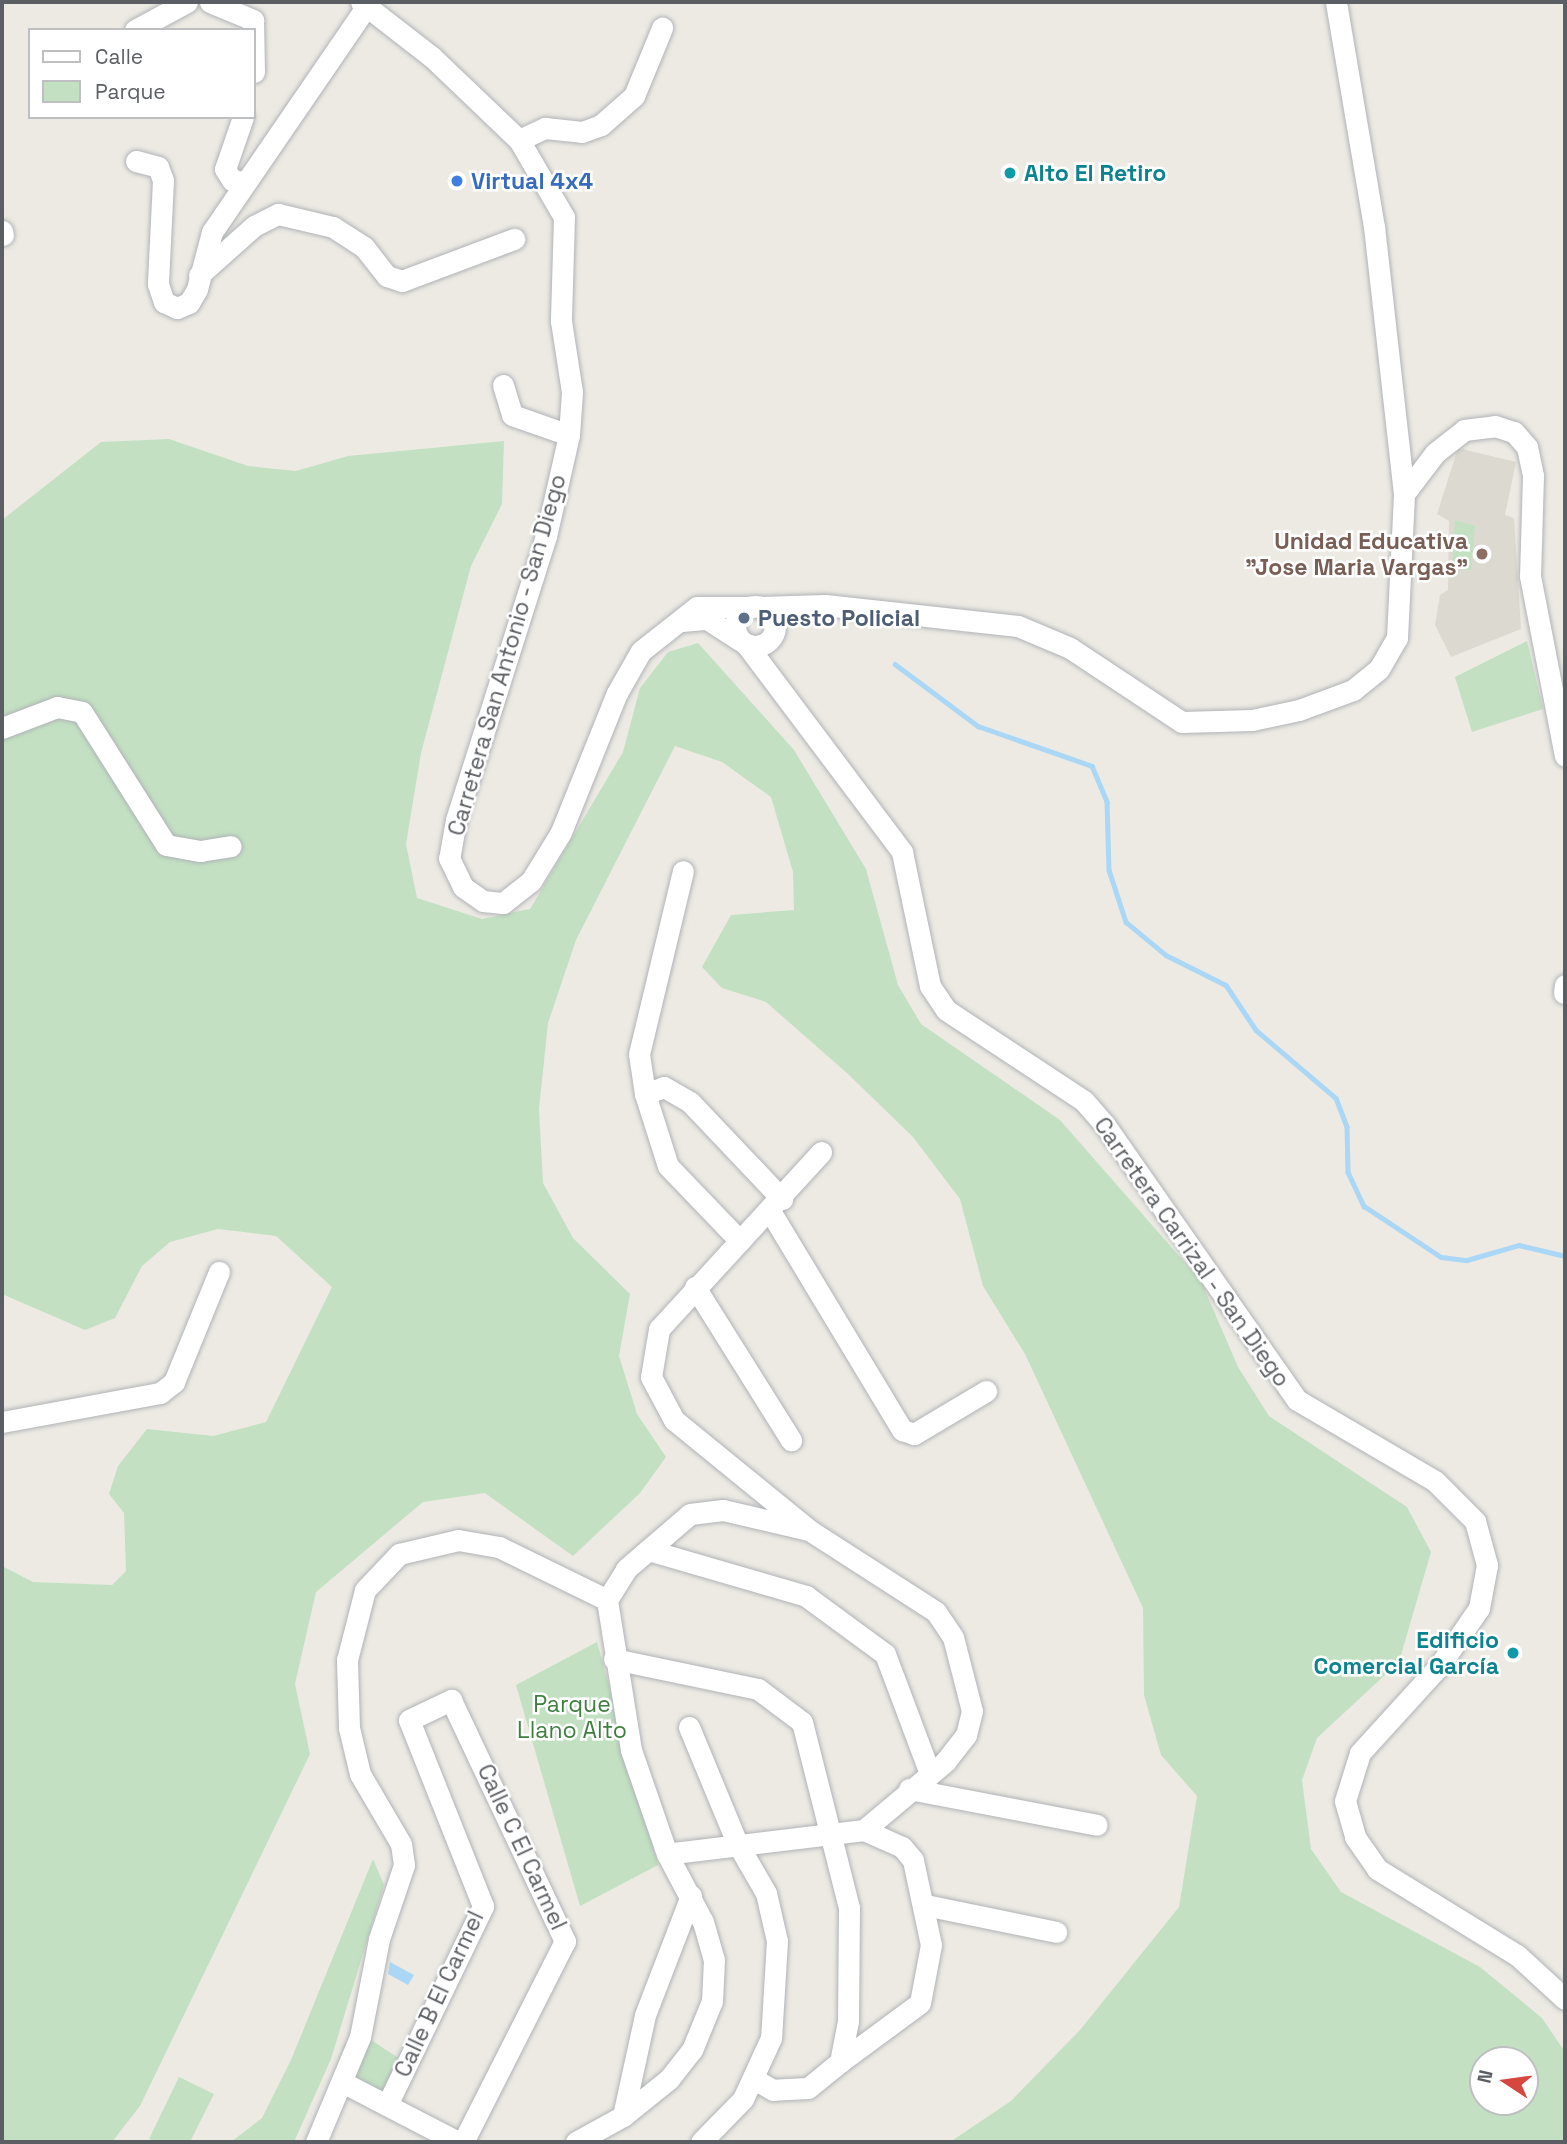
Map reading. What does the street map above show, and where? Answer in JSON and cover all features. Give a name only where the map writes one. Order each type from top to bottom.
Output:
[{"type":"street","points":[[143,28],[162,23],[187,2]]},
{"type":"street","points":[[210,2],[253,20],[253,28]]},
{"type":"street","points":[[673,622],[707,619],[744,643],[772,635],[794,617],[837,608],[976,617],[1018,626],[1070,648],[1182,722],[1252,720],[1353,691],[1393,651],[1404,494],[1401,449],[1336,2]]},
{"type":"street","points":[[136,161],[158,167],[163,180],[158,284],[164,302],[171,308],[189,303],[212,232],[364,4]]},
{"type":"street","name":"Carretera San Antonio - San Diego","points":[[364,4],[519,140],[564,217],[561,321],[572,392],[569,435],[546,536],[456,820],[449,858],[463,887],[483,901],[503,902],[531,881],[561,832],[617,693],[641,650],[673,622],[706,604],[837,608]]},
{"type":"street","points":[[519,140],[545,128],[582,132],[601,125],[634,96],[662,28]]},
{"type":"street","points":[[242,119],[225,169],[232,180],[244,182]]},
{"type":"street","points":[[199,275],[254,226],[278,214],[333,227],[364,247],[387,276],[402,281],[514,239]]},
{"type":"street","points":[[503,385],[512,415],[569,435]]},
{"type":"street","points":[[1404,494],[1435,453],[1464,430],[1495,426],[1514,432],[1527,447],[1533,476],[1530,576],[1565,756]]},
{"type":"street","points":[[1401,449],[1435,453]]},
{"type":"street","points":[[744,643],[736,620],[757,607],[771,615],[768,675]]},
{"type":"street","name":"Carretera Carrizal - San Diego","points":[[744,643],[877,811],[902,852],[930,986],[946,1010],[1084,1101],[1105,1125],[1297,1400],[1435,1481],[1475,1521],[1486,1565],[1479,1608],[1440,1665],[1360,1753],[1345,1801],[1354,1837],[1377,1869],[1517,1955],[1565,1999]]},
{"type":"street","points":[[2,728],[57,707],[82,712],[166,845],[200,851],[231,846]]},
{"type":"street","points":[[683,871],[639,1054],[645,1094],[668,1167],[740,1241]]},
{"type":"street","points":[[645,1094],[664,1087],[690,1102],[776,1205],[902,1430],[914,1434],[986,1391]]},
{"type":"street","points":[[821,1153],[776,1205],[695,1287],[659,1329],[651,1377],[660,1401],[674,1420],[809,1530],[936,1612],[953,1637],[972,1710],[966,1735],[930,1774],[863,1830]]},
{"type":"street","points":[[2,1422],[160,1393],[174,1382],[219,1272]]},
{"type":"street","points":[[695,1287],[791,1440]]},
{"type":"street","points":[[576,2142],[623,2116],[669,2079],[692,2050],[712,2001],[714,1960],[691,1896],[667,1854],[632,1750],[614,1659],[607,1600],[648,1550],[701,1508],[809,1530]]},
{"type":"street","points":[[316,2142],[344,2083],[404,1865],[396,1834],[360,1774],[349,1728],[347,1660],[365,1590],[399,1554],[458,1540],[499,1547],[607,1600]]},
{"type":"street","points":[[648,1550],[806,1596],[885,1654],[930,1774]]},
{"type":"street","points":[[614,1659],[758,1689],[802,1722],[831,1834],[854,1950],[840,2062]]},
{"type":"street","name":"Calle C El Carmel","points":[[410,1728],[412,1716],[455,1701],[565,1941],[461,2142]]},
{"type":"street","points":[[689,1727],[737,1843],[766,1893],[777,1941],[771,2038],[754,2079],[701,2142]]},
{"type":"street","name":"Calle B El Carmel","points":[[387,2105],[483,1906],[410,1728]]},
{"type":"street","points":[[909,1789],[1097,1825]]},
{"type":"street","points":[[667,1854],[737,1843],[863,1830],[902,1847],[913,1860],[925,1905],[931,1945],[925,1994],[840,2062],[794,2092],[754,2079]]},
{"type":"street","points":[[623,2116],[645,2015],[691,1896]]},
{"type":"street","points":[[925,1905],[1056,1932]]},
{"type":"street","points":[[344,2083],[461,2142]]},
{"type":"shaded area","name":"Unidad Educativa \"Jose Maria Vargas\"","points":[[1458,448],[1516,462],[1505,515],[1514,518],[1521,629],[1451,657],[1435,625],[1440,595],[1448,590],[1449,521],[1437,514]]},
{"type":"green space","points":[[169,439],[248,466],[296,471],[348,456],[504,441],[502,504],[471,566],[421,753],[406,844],[417,898],[482,919],[530,909],[623,752],[640,688],[668,652],[698,643],[794,750],[866,869],[898,985],[921,1024],[1060,1120],[1201,1281],[1238,1367],[1269,1416],[1407,1507],[1431,1552],[1399,1662],[1317,1738],[1302,1780],[1311,1849],[1341,1892],[1480,1967],[1542,2018],[1565,2052],[1565,2142],[950,2142],[1011,2101],[1080,2030],[1179,1907],[1197,1796],[1161,1755],[1144,1695],[1143,1608],[1025,1354],[983,1286],[960,1199],[913,1137],[848,1074],[766,1002],[722,988],[702,967],[731,915],[794,910],[793,872],[771,797],[722,762],[675,746],[576,940],[548,1023],[539,1109],[543,1183],[573,1238],[630,1294],[619,1356],[637,1414],[666,1457],[640,1493],[573,1556],[485,1493],[423,1502],[316,1592],[295,1684],[310,1754],[140,2106],[112,2142],[2,2142],[2,1566],[33,1582],[112,1585],[126,1571],[124,1513],[109,1494],[118,1466],[147,1429],[213,1436],[266,1422],[332,1287],[276,1236],[218,1229],[170,1242],[142,1266],[115,1318],[85,1330],[2,1294],[2,520],[101,442]]},
{"type":"green space","points":[[1455,520],[1475,526],[1471,570],[1452,569]]},
{"type":"green space","points":[[1527,641],[1543,709],[1472,732],[1455,677]]},
{"type":"green space","name":"Parque Llano Alto","points":[[597,1642],[658,1865],[580,1906],[516,1685]]},
{"type":"green space","points":[[373,1859],[384,1885],[331,2059],[294,2142],[231,2142],[262,2118],[291,2060]]},
{"type":"green space","points":[[371,2040],[403,2061],[384,2106],[326,2094],[345,2044]]},
{"type":"green space","points":[[179,2077],[214,2094],[190,2142],[156,2142],[149,2139]]},
{"type":"water","points":[[390,1962],[414,1975],[408,1985],[388,1974]]},
{"type":"waterway","points":[[895,664],[978,726],[1092,766],[1107,802],[1109,870],[1126,922],[1166,955],[1226,985],[1256,1030],[1336,1098],[1347,1127],[1348,1172],[1364,1206],[1441,1257],[1467,1260],[1519,1245],[1565,1256]]},
{"type":"place","name":"Alto El Retiro","points":[[1010,173]]},
{"type":"place","name":"Virtual 4x4","points":[[457,181]]},
{"type":"place","name":"Unidad Educativa \"Jose Maria Vargas\"","points":[[1482,554]]},
{"type":"place","name":"Puesto Policial","points":[[744,618]]},
{"type":"place","name":"Edificio Comercial García","points":[[1513,1653]]}]
